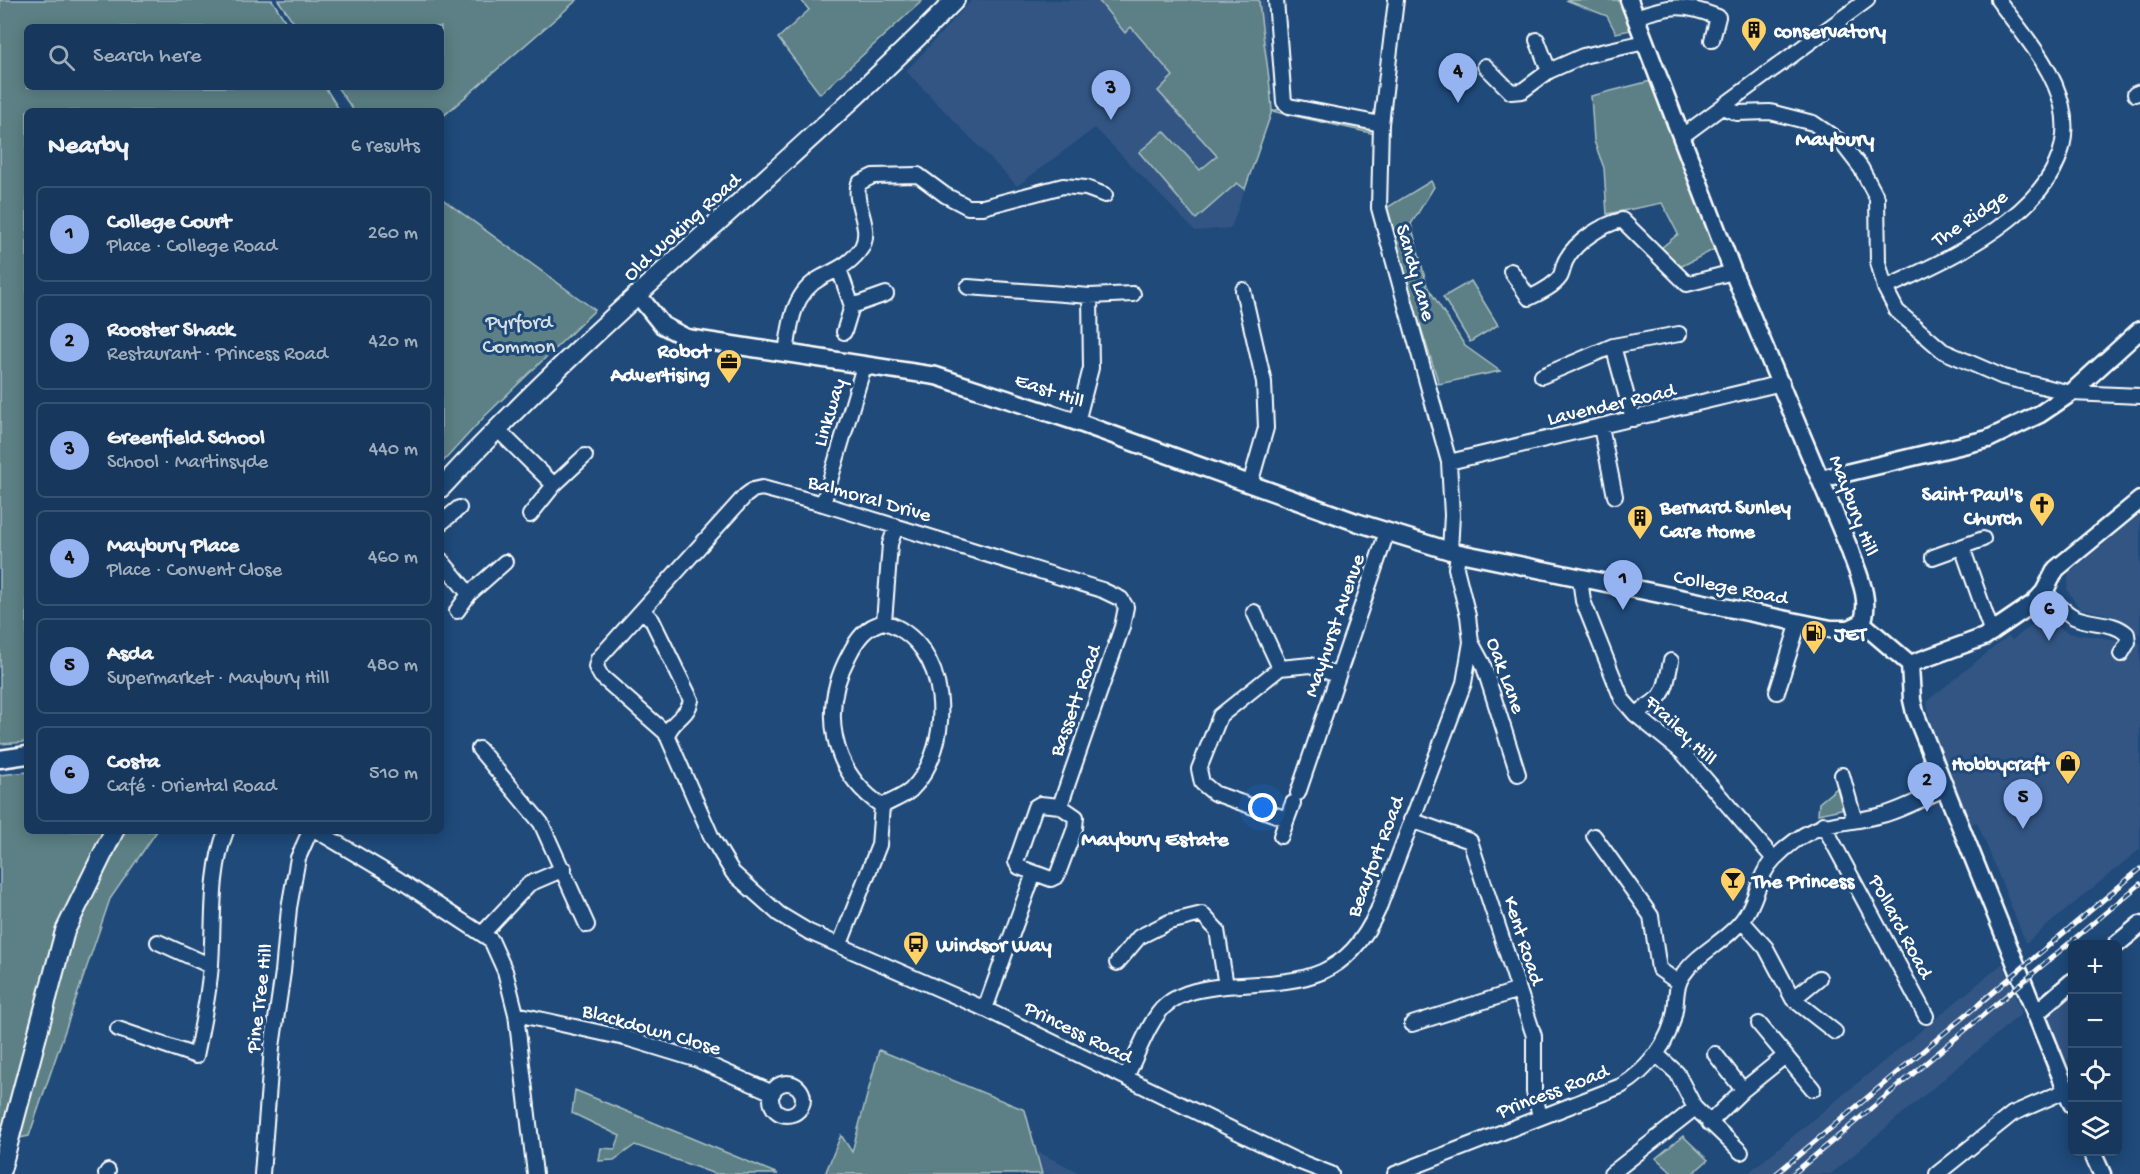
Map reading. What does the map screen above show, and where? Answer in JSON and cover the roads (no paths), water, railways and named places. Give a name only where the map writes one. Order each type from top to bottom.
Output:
[{"type":"main road","name":"Old Woking Road","points":[[444,485],[496,428],[638,295],[874,81],[955,0]]},
{"type":"main road","points":[[0,1174],[63,939],[113,834]]},
{"type":"street","points":[[1276,0],[1284,102],[1289,106],[1381,124]]},
{"type":"street","name":"Sandy Lane","points":[[1396,0],[1381,124],[1378,188],[1382,227],[1449,462],[1454,553]]},
{"type":"street","name":"Maybury Hill","points":[[1629,0],[1733,272],[1782,383],[1865,596],[1867,612],[1862,623]]},
{"type":"street","points":[[1681,137],[1867,0]]},
{"type":"street","name":"The Ridge","points":[[1885,288],[1941,262],[2012,218],[2039,190],[2058,162],[2066,134],[2062,104],[2052,80],[2032,45],[1998,0]]},
{"type":"street","points":[[1635,17],[1669,6],[1684,6],[1731,23]]},
{"type":"street","points":[[1712,40],[1718,17]]},
{"type":"street","points":[[1537,40],[1549,71]]},
{"type":"street","points":[[1485,66],[1510,92],[1522,91],[1549,71],[1582,56],[1645,42]]},
{"type":"street","points":[[1722,107],[1737,113],[1770,112],[1813,123],[1841,142],[1861,168],[1877,198],[1878,262],[1885,288],[1897,311],[1943,351],[2003,377],[2071,393],[2140,396]]},
{"type":"street","points":[[786,354],[791,317],[803,292],[819,278],[852,260],[862,246],[865,227],[857,189],[859,183],[873,176],[906,173],[918,175],[945,195],[968,207],[983,207],[1063,186],[1086,188],[1105,195]]},
{"type":"street","points":[[1511,271],[1528,298],[1547,288],[1559,278],[1566,259],[1605,224],[1622,220],[1687,284],[1733,272]]},
{"type":"street","points":[[839,269],[852,306],[844,332]]},
{"type":"street","points":[[968,287],[1090,296],[1133,294]]},
{"type":"street","points":[[1243,290],[1264,382],[1266,428],[1250,484]]},
{"type":"street","points":[[852,306],[886,294]]},
{"type":"street","name":"East Hill","points":[[638,295],[662,325],[687,338],[936,376],[1077,422],[1387,532],[1454,553]]},
{"type":"street","points":[[1077,422],[1091,368],[1090,296]]},
{"type":"street","points":[[1821,480],[1988,439],[2040,414],[2071,393],[2140,330]]},
{"type":"street","points":[[1542,376],[1613,346],[1679,334]]},
{"type":"street","points":[[1613,346],[1633,419]]},
{"type":"street","name":"Linkway","points":[[823,504],[864,366]]},
{"type":"street","name":"Lavender Road","points":[[1449,462],[1782,383]]},
{"type":"street","points":[[1601,427],[1615,496]]},
{"type":"street","points":[[496,428],[554,485]]},
{"type":"street","points":[[530,514],[554,485],[585,456]]},
{"type":"street","name":"Balmoral Drive","points":[[840,944],[808,932],[779,914],[733,873],[711,838],[667,736],[653,720],[602,676],[596,667],[598,659],[753,490],[762,488],[823,504],[1102,590],[1121,599],[1126,607]]},
{"type":"street","points":[[1910,664],[1992,633],[2034,603],[2044,592],[2056,569],[2140,500]]},
{"type":"street","points":[[444,520],[459,508]]},
{"type":"street","points":[[884,622],[890,544],[896,526]]},
{"type":"street","name":"Mayhurst Avenue","points":[[1281,836],[1320,732],[1336,675],[1387,532]]},
{"type":"street","points":[[1933,557],[1983,539]]},
{"type":"street","points":[[1962,547],[1992,633]]},
{"type":"street","name":"College Road","points":[[1454,553],[1799,622],[1846,629],[1862,623]]},
{"type":"street","name":"Oak Lane","points":[[1454,553],[1468,616],[1471,642],[1483,664],[1518,774]]},
{"type":"street","points":[[457,611],[469,594],[505,562]]},
{"type":"street","points":[[444,564],[469,594]]},
{"type":"street","name":"Frailey Hill","points":[[1580,578],[1583,601],[1622,699],[1635,714],[1682,752],[1774,859]]},
{"type":"street","points":[[2044,592],[2073,616],[2095,624],[2119,627],[2127,634],[2128,642],[2121,654]]},
{"type":"street","name":"Bassett Road","points":[[1060,806],[1122,627],[1126,607]]},
{"type":"street","points":[[642,610],[652,620],[691,700],[690,708],[672,723],[667,736]]},
{"type":"street","points":[[1254,612],[1280,668]]},
{"type":"street","points":[[884,622],[900,626],[915,637],[934,667],[939,703],[939,736],[927,766],[910,790],[882,806],[867,796],[847,773],[834,741],[832,704],[838,675],[856,641],[872,625],[884,622]]},
{"type":"street","points":[[1777,692],[1799,622]]},
{"type":"street","points":[[1862,623],[1910,664],[1913,706],[2068,1092]]},
{"type":"street","name":"Beaufort Road","points":[[1126,1077],[1165,1005],[1184,995],[1206,988],[1292,981],[1320,974],[1356,949],[1369,931],[1378,910],[1410,820],[1464,683],[1471,642]]},
{"type":"street","points":[[1635,714],[1660,699],[1665,690],[1671,662]]},
{"type":"street","points":[[1287,819],[1214,793],[1202,783],[1199,769],[1220,716],[1280,668],[1311,665],[1336,675]]},
{"type":"street","points":[[479,749],[541,823],[564,869],[587,925]]},
{"type":"street","points":[[0,759],[24,755]]},
{"type":"street","points":[[1842,775],[1854,818]]},
{"type":"street","name":"Princess Road","points":[[1395,1174],[1621,1086],[1646,1067],[1656,1053],[1672,1023],[1679,983],[1690,966],[1742,921],[1752,905],[1762,874],[1774,859],[1804,834],[1823,824],[1883,814],[1945,789]]},
{"type":"street","points":[[1040,804],[1060,806],[1076,817],[1075,828],[1057,876],[1051,879],[1019,867],[1016,862],[1035,807],[1040,804]]},
{"type":"street","points":[[840,944],[879,845],[882,806]]},
{"type":"street","name":"Kent Road","points":[[1410,820],[1470,841],[1534,1035],[1534,1092],[1540,1116]]},
{"type":"street","name":"Pollard Road","points":[[1823,824],[1926,1016]]},
{"type":"street","points":[[118,1029],[195,1056],[211,966],[213,904],[221,844],[225,834]]},
{"type":"street","name":"Pine Tree Hill","points":[[262,1174],[272,1047],[283,972],[289,908],[298,858],[309,834]]},
{"type":"street","points":[[322,834],[398,879],[491,940],[505,971],[516,1014],[535,1174]]},
{"type":"street","points":[[1594,836],[1651,916],[1659,969],[1679,983]]},
{"type":"street","points":[[482,934],[530,884],[564,869]]},
{"type":"street","points":[[985,1009],[1034,873]]},
{"type":"street","points":[[1117,963],[1139,937],[1169,922],[1202,914],[1217,930],[1226,986]]},
{"type":"street","points":[[1742,921],[1766,948],[1793,999],[1835,1032]]},
{"type":"street","points":[[2122,941],[2140,925]]},
{"type":"street","points":[[159,942],[211,966]]},
{"type":"street","name":"Princess Road","points":[[840,944],[985,1009],[1295,1160],[1331,1174]]},
{"type":"street","points":[[1793,999],[1819,978]]},
{"type":"street","points":[[2035,1014],[2068,986]]},
{"type":"street","points":[[1412,1024],[1519,990]]},
{"type":"street","name":"Blackdown Close","points":[[516,1014],[629,1039],[698,1060],[773,1093]]},
{"type":"street","points":[[1759,1024],[1813,1089]]},
{"type":"street","points":[[1656,1053],[1677,1073],[1695,1108],[1741,1152]]},
{"type":"street","points":[[1716,1054],[1743,1090]]},
{"type":"street","points":[[1709,1123],[1743,1090],[1785,1056]]},
{"type":"street","points":[[1937,1174],[2012,1114],[2068,1098]]},
{"type":"street","points":[[1611,1174],[1695,1108]]},
{"type":"street","points":[[2094,1156],[2102,1174]]},
{"type":"railway","points":[[1776,1174],[2140,869]]},
{"type":"railway","points":[[1793,1174],[2140,884]]},
{"type":"place","name":"conservatory","points":[[1754,53]]},
{"type":"place","name":"Maybury Place","points":[[1458,103]]},
{"type":"place","name":"Greenfield School","points":[[1111,120]]},
{"type":"place","name":"Robot Advertising","points":[[729,385]]},
{"type":"place","name":"Saint Paul's Church","points":[[2042,528]]},
{"type":"place","name":"Bernard Sunley Care Home","points":[[1640,541]]},
{"type":"place","name":"College Court","points":[[1623,610]]},
{"type":"place","name":"Costa","points":[[2049,641]]},
{"type":"place","name":"JET","points":[[1814,656]]},
{"type":"place","name":"Hobbycraft","points":[[2068,786]]},
{"type":"place","name":"Rooster Shack","points":[[1927,812]]},
{"type":"place","name":"Asda","points":[[2023,829]]},
{"type":"place","name":"The Princess","points":[[1733,903]]},
{"type":"place","name":"Windsor Way","points":[[916,967]]},
{"type":"district","name":"Maybury","points":[[1835,137]]},
{"type":"district","name":"Maybury Estate","points":[[1155,837]]},
{"type":"park label","name":"Pyrford Common","points":[[519,333]]}]
